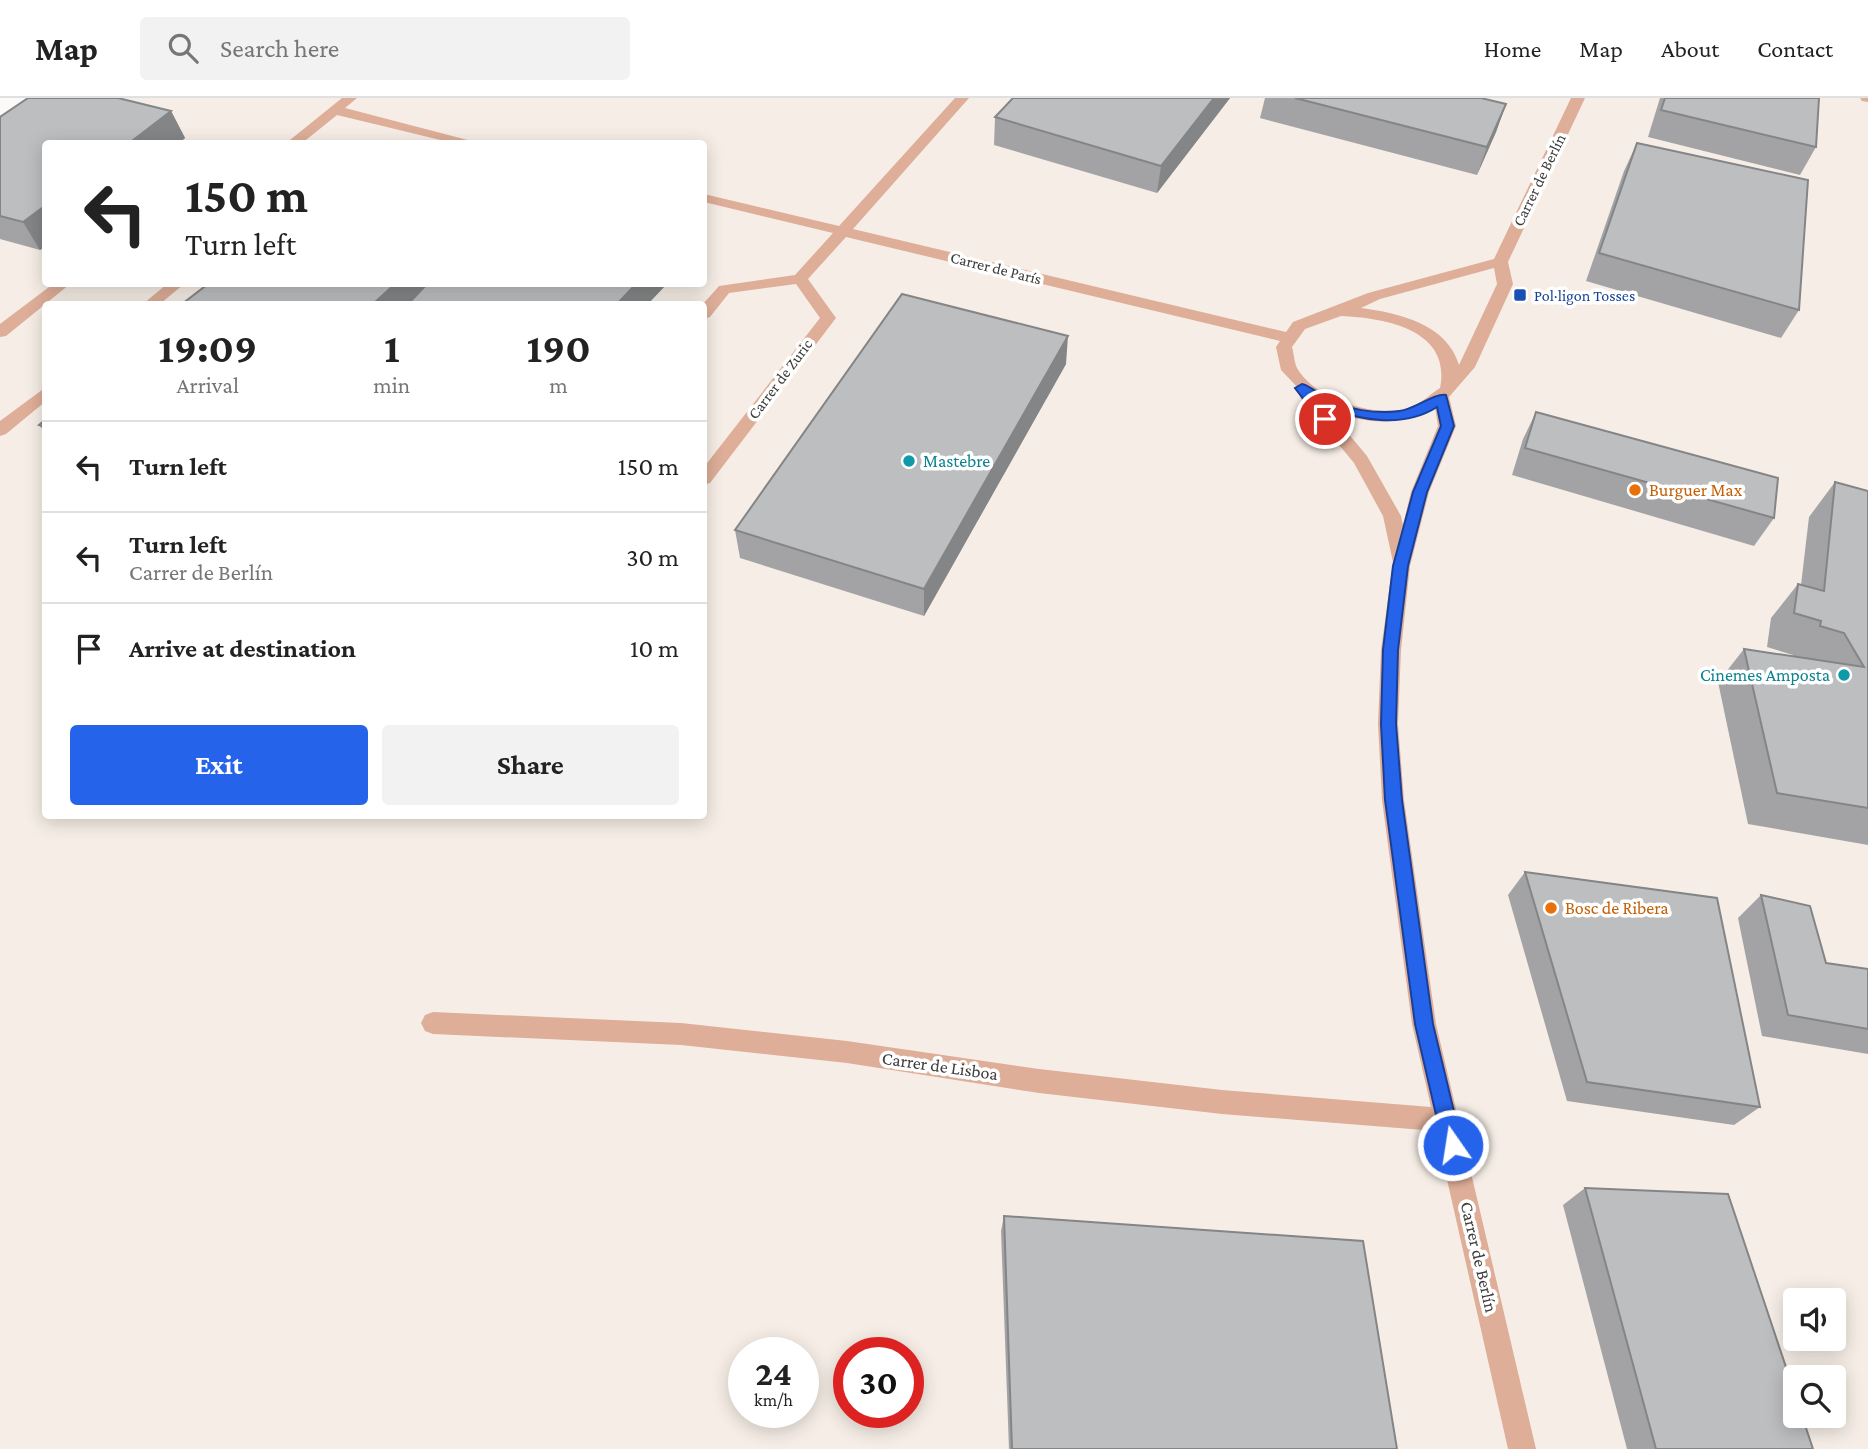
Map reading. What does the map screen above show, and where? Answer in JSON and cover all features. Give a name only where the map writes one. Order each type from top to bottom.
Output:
[{"type":"street","points":[[297,140],[351,98]]},
{"type":"street","points":[[707,310],[723,289],[800,279],[962,98]]},
{"type":"street","name":"Carrer de Berlín","points":[[1521,1449],[1424,1024],[1394,800],[1388,724],[1391,650],[1401,566],[1420,492],[1447,426],[1446,390],[1467,366],[1505,284],[1500,262],[1578,98]]},
{"type":"street","points":[[335,110],[459,140]]},
{"type":"street","name":"Carrer de París","points":[[707,199],[1288,338]]},
{"type":"street","points":[[1340,311],[1364,311],[1412,324],[1431,336],[1445,350],[1452,366],[1446,390],[1424,409],[1401,415],[1374,416],[1346,411],[1321,401],[1302,388],[1288,371],[1284,354],[1288,338],[1307,320],[1340,311],[1374,296],[1500,262]]},
{"type":"street","name":"Carrer de Zuric","points":[[707,475],[828,318],[800,279]]},
{"type":"street","points":[[0,332],[58,287]]},
{"type":"street","points":[[155,301],[172,287]]},
{"type":"street","name":"Carrer de Berlín","points":[[1302,388],[1362,460],[1392,516],[1401,566]]},
{"type":"street","points":[[0,430],[42,395]]},
{"type":"street","name":"Carrer de Lisboa","points":[[433,1023],[681,1034],[848,1052],[1039,1081],[1222,1102],[1447,1120]]},
{"type":"shaded area","points":[[53,98],[1868,98],[1868,1449],[0,1449],[0,133]]},
{"type":"building","points":[[28,98],[118,98],[171,111],[133,140],[42,140],[42,208],[23,222],[0,216],[0,117]]},
{"type":"building","points":[[1013,98],[1214,98],[1161,166],[995,117]]},
{"type":"building","points":[[1295,98],[1481,98],[1506,104],[1487,147]]},
{"type":"building","points":[[1665,98],[1819,98],[1816,147],[1661,110]]},
{"type":"building","points":[[1637,143],[1808,180],[1799,310],[1599,253]]},
{"type":"building","points":[[204,287],[392,287],[376,301],[186,301]]},
{"type":"building","points":[[424,287],[633,287],[620,301],[411,301]]},
{"type":"building","name":"Mastebre","points":[[902,294],[1068,336],[924,589],[735,530]]},
{"type":"building","points":[[1536,412],[1778,478],[1774,518],[1525,448]]},
{"type":"building","points":[[1835,482],[1868,491],[1868,808],[1777,793],[1744,649],[1864,667],[1844,633],[1820,626],[1821,621],[1794,613],[1798,584],[1824,591]]},
{"type":"building","points":[[1525,872],[1717,898],[1760,1107],[1587,1082]]},
{"type":"building","points":[[1761,895],[1810,906],[1826,963],[1868,969],[1868,1029],[1788,1015]]},
{"type":"building","points":[[1585,1188],[1728,1194],[1785,1365],[1783,1365],[1783,1428],[1806,1428],[1813,1449],[1656,1449]]},
{"type":"building","points":[[1004,1216],[1363,1241],[1397,1449],[1012,1449]]},
{"type":"place","name":"Pol·ligon Tosses","points":[[1520,295]]},
{"type":"place","name":"Mastebre","points":[[909,461]]},
{"type":"place","name":"Burguer Max","points":[[1635,490]]},
{"type":"place","name":"Cinemes Amposta","points":[[1844,675]]},
{"type":"place","name":"Bosc de Ribera","points":[[1551,908]]},
{"type":"route","points":[[1325,419],[1302,388],[1321,401],[1346,411],[1374,416],[1401,415],[1424,409],[1441,398],[1447,426],[1420,492],[1401,566],[1391,650],[1388,724],[1394,800],[1424,1024],[1453,1145]]}]
